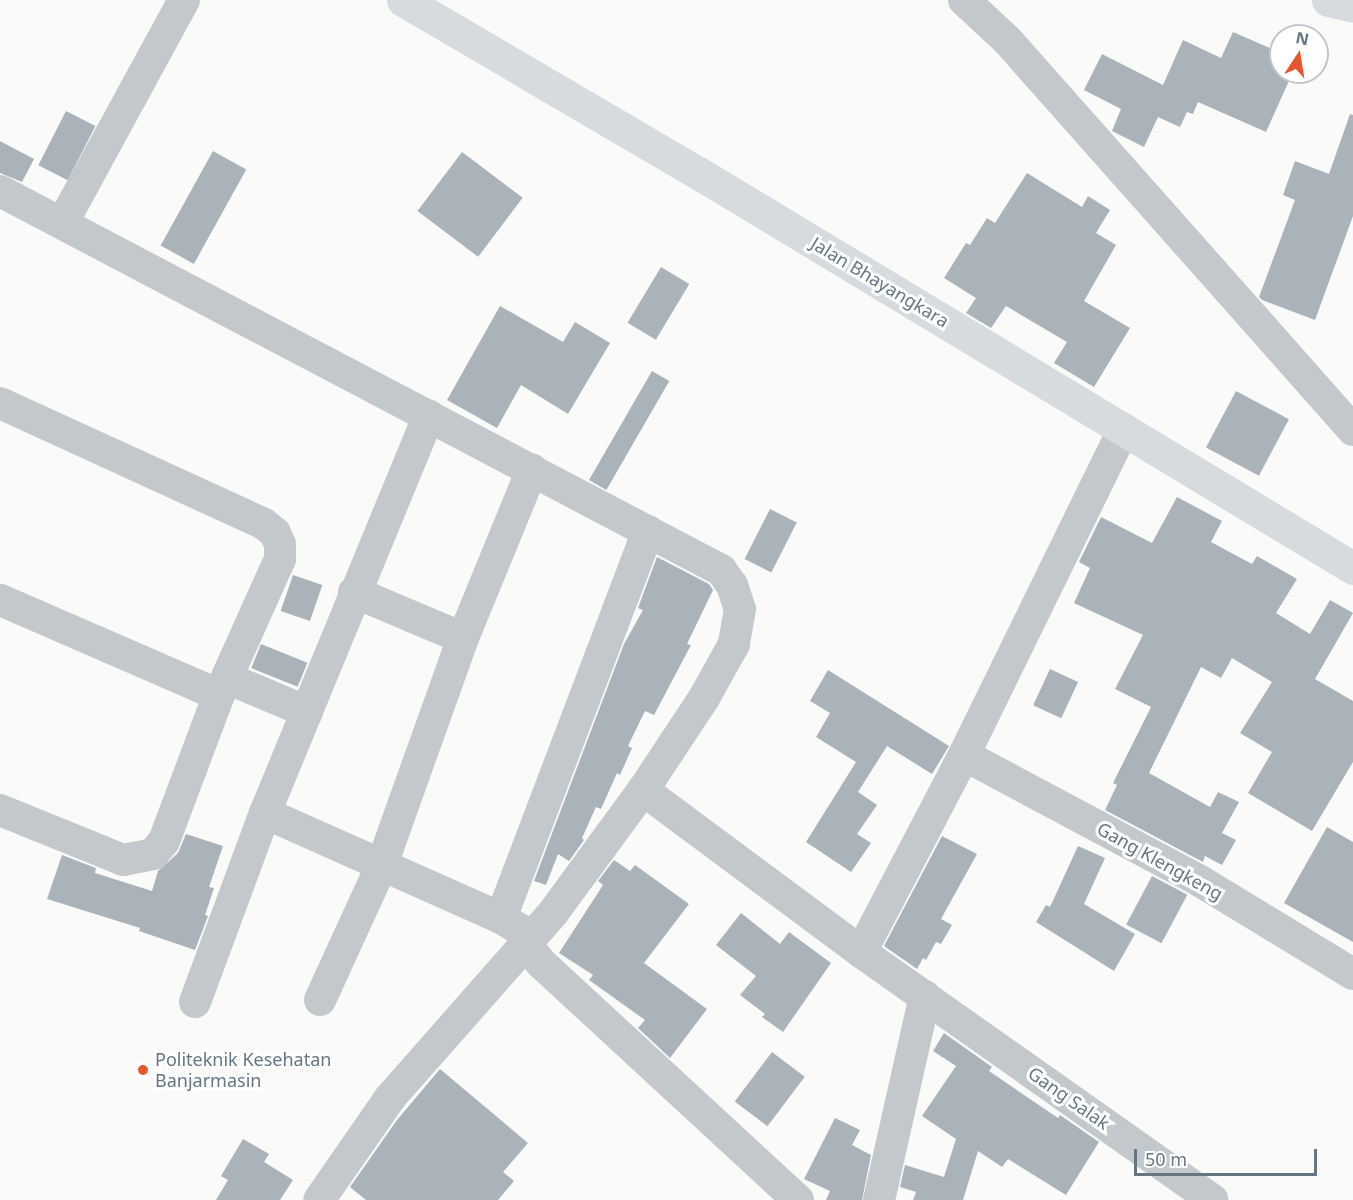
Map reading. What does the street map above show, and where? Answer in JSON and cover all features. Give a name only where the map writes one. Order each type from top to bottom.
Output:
[{"type":"main road","name":"Jalan Bhayangkara","points":[[404,0],[700,174],[1353,568]]},
{"type":"street","points":[[63,222],[184,0]]},
{"type":"street","points":[[964,0],[1008,41],[1353,430]]},
{"type":"street","points":[[0,191],[63,222],[721,570],[732,585],[740,609],[734,645],[704,698],[643,790],[553,913],[390,1098],[330,1196]]},
{"type":"street","points":[[0,403],[264,524],[275,533],[280,544],[280,559],[223,686],[164,841],[153,854],[123,860],[0,810]]},
{"type":"street","points":[[195,1002],[265,813],[308,712],[354,592],[429,415]]},
{"type":"street","points":[[861,952],[964,755],[1124,429]]},
{"type":"street","points":[[320,1000],[381,867],[463,638],[532,470]]},
{"type":"street","points":[[501,918],[648,531]]},
{"type":"street","points":[[354,592],[463,638]]},
{"type":"street","points":[[0,600],[223,686],[308,712]]},
{"type":"street","name":"Gang Klengkeng","points":[[964,755],[1200,881],[1353,974]]},
{"type":"street","name":"Gang Salak","points":[[643,790],[861,952],[1212,1200]]},
{"type":"street","points":[[265,813],[381,867],[501,918],[523,932],[541,963],[798,1200]]},
{"type":"street","points":[[879,1200],[926,996]]},
{"type":"building","points":[[1233,32],[1269,48],[1269,84],[1288,84],[1266,132],[1198,102],[1193,114],[1187,112],[1180,127],[1158,117],[1144,147],[1112,131],[1121,109],[1084,90],[1102,54],[1163,85],[1183,40],[1221,58]]},
{"type":"building","points":[[66,111],[95,126],[68,180],[38,165]]},
{"type":"building","points":[[1350,114],[1353,115],[1353,216],[1315,320],[1259,297],[1295,200],[1283,195],[1295,161],[1329,174]]},
{"type":"building","points":[[0,141],[34,159],[22,182],[0,173]]},
{"type":"building","points":[[213,151],[246,169],[194,264],[161,245]]},
{"type":"building","points":[[462,152],[523,198],[478,257],[417,211]]},
{"type":"building","points":[[1027,173],[1082,207],[1088,196],[1110,210],[1096,233],[1116,245],[1084,301],[1130,328],[1094,387],[1054,363],[1067,342],[1006,306],[991,328],[966,313],[976,298],[944,278],[966,243],[970,245],[987,218],[995,223]]},
{"type":"building","points":[[661,267],[689,284],[656,340],[628,323]]},
{"type":"building","points":[[500,306],[563,342],[575,322],[610,343],[568,414],[521,385],[497,428],[447,400]]},
{"type":"building","points":[[652,371],[669,381],[606,490],[589,480]]},
{"type":"building","points":[[1236,391],[1289,419],[1259,476],[1206,448]]},
{"type":"building","points":[[1177,497],[1222,521],[1211,542],[1252,564],[1257,556],[1297,579],[1276,613],[1310,634],[1330,600],[1353,613],[1315,679],[1353,701],[1353,762],[1312,831],[1248,793],[1272,752],[1240,733],[1272,682],[1232,658],[1221,678],[1201,667],[1149,773],[1210,807],[1218,792],[1239,802],[1222,833],[1236,840],[1222,865],[1205,856],[1203,862],[1105,810],[1117,785],[1113,783],[1151,707],[1115,689],[1143,635],[1074,603],[1090,568],[1079,562],[1101,517],[1152,543]]},
{"type":"building","points":[[770,509],[797,523],[771,573],[745,559]]},
{"type":"building","points":[[657,557],[709,584],[713,590],[687,644],[691,645],[654,715],[645,711],[628,746],[632,748],[620,775],[617,773],[601,809],[596,807],[582,838],[584,840],[569,861],[558,854],[546,885],[534,881],[624,644],[643,610],[638,608]]},
{"type":"building","points":[[293,575],[322,585],[310,621],[281,611]]},
{"type":"building","points":[[261,644],[307,663],[298,687],[251,668]]},
{"type":"building","points":[[1050,669],[1078,682],[1061,718],[1033,705]]},
{"type":"building","points":[[828,670],[949,746],[932,774],[887,746],[858,792],[877,805],[857,834],[871,843],[851,872],[806,842],[856,762],[816,737],[830,713],[810,701]]},
{"type":"building","points":[[1327,827],[1353,842],[1353,942],[1284,903]]},
{"type":"building","points":[[186,834],[223,846],[209,887],[214,888],[205,915],[208,916],[195,950],[139,931],[140,928],[47,899],[62,855],[96,868],[95,873],[152,891],[158,871],[178,853]]},
{"type":"building","points":[[942,836],[977,854],[941,919],[952,925],[941,944],[936,942],[926,960],[923,958],[917,969],[884,946]]},
{"type":"building","points":[[1078,846],[1105,858],[1084,904],[1135,934],[1114,971],[1036,922],[1046,905],[1050,907]]},
{"type":"building","points":[[614,860],[630,871],[635,865],[689,904],[644,963],[707,1009],[670,1058],[638,1028],[645,1020],[589,980],[593,975],[559,953],[603,885],[598,881]]},
{"type":"building","points":[[1152,876],[1187,895],[1161,943],[1126,925]]},
{"type":"building","points":[[741,913],[780,944],[789,932],[831,963],[783,1032],[762,1017],[765,1014],[740,995],[756,976],[716,945]]},
{"type":"building","points":[[944,1033],[992,1067],[989,1071],[1058,1118],[1060,1115],[1099,1142],[1066,1195],[1008,1159],[1002,1167],[978,1151],[963,1200],[913,1200],[916,1192],[900,1187],[905,1165],[944,1177],[956,1139],[922,1116],[956,1066],[933,1051]]},
{"type":"building","points":[[772,1052],[805,1077],[767,1126],[735,1102]]},
{"type":"building","points":[[440,1069],[528,1143],[503,1172],[514,1181],[498,1200],[366,1200],[350,1187],[397,1120]]},
{"type":"building","points":[[835,1118],[860,1130],[852,1145],[871,1155],[862,1200],[826,1200],[830,1191],[804,1179]]},
{"type":"building","points":[[243,1139],[269,1154],[264,1162],[293,1180],[280,1200],[216,1200],[228,1180],[221,1176]]},
{"type":"place","name":"Politeknik Kesehatan Banjarmasin","points":[[143,1070]]}]
